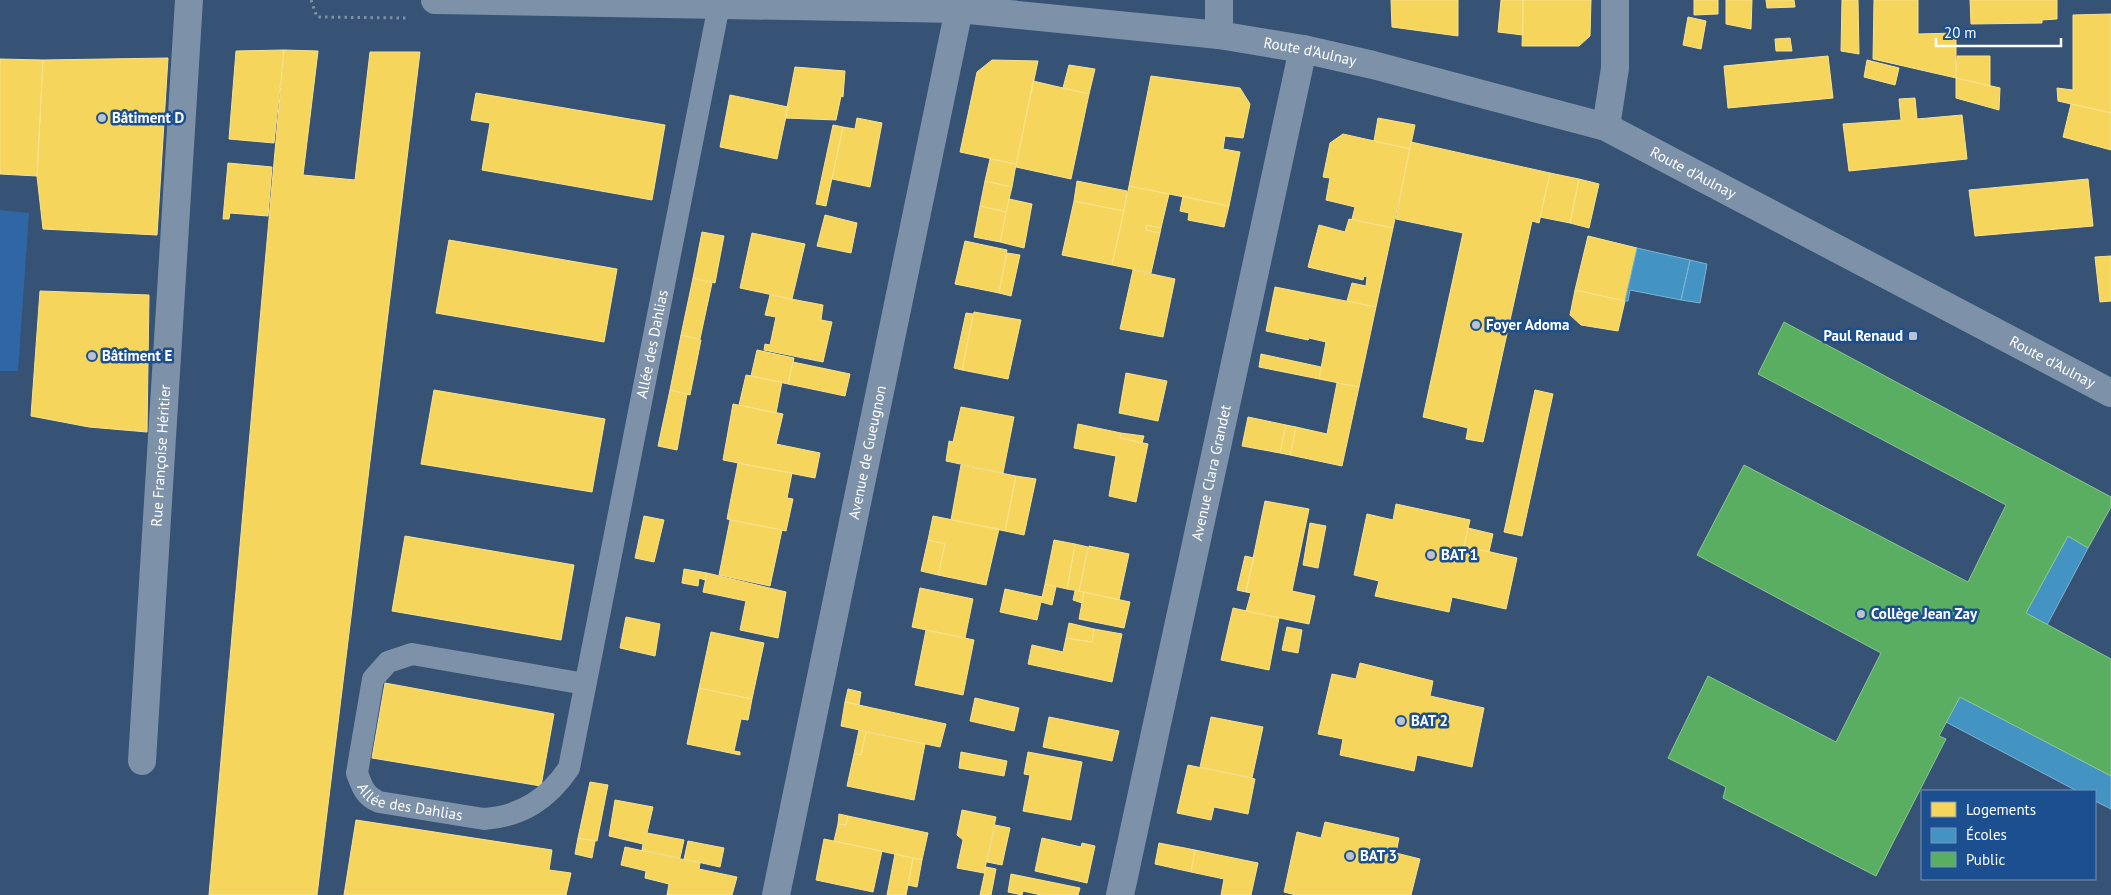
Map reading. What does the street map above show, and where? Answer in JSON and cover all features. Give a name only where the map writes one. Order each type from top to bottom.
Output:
[{"type":"street","name":"Rue Françoise Héritier","points":[[142,761],[189,0]]},
{"type":"street","name":"Route d'Aulnay","points":[[435,0],[719,5],[784,3],[959,9],[1219,35],[1303,49],[1373,65],[1606,127],[2111,393]]},
{"type":"street","points":[[1219,0],[1219,35]]},
{"type":"street","points":[[1606,127],[1614,68],[1615,0]]},
{"type":"street","name":"Avenue de Gueugnon","points":[[776,895],[959,9]]},
{"type":"street","name":"Avenue Clara Grandet","points":[[1120,895],[1303,49]]},
{"type":"lane","name":"Allée des Dahlias","points":[[585,684],[412,654],[388,662],[373,679],[358,773],[362,786],[370,798],[379,802],[484,819],[517,813],[543,798],[557,786],[569,768],[719,5]]},
{"type":"path","points":[[311,0],[317,17],[407,18]]},
{"type":"shaded area","points":[[0,210],[29,213],[18,371],[0,371]]},
{"type":"building: Logements","points":[[1391,0],[1458,0],[1458,36],[1392,27]]},
{"type":"building: Logements","points":[[1501,0],[1523,0],[1523,35],[1498,32]]},
{"type":"building: Logements","points":[[1523,0],[1591,0],[1590,36],[1579,46],[1522,46]]},
{"type":"building: Logements","points":[[1694,0],[1718,0],[1718,14],[1694,15]]},
{"type":"building: Logements","points":[[1726,0],[1752,0],[1751,29],[1726,24]]},
{"type":"building: Logements","points":[[1766,0],[1794,0],[1795,7],[1767,8]]},
{"type":"building: Logements","points":[[1842,0],[1858,0],[1859,54],[1841,51]]},
{"type":"building: Logements","points":[[1874,0],[1918,0],[1918,34],[1956,33],[1956,78],[1873,59]]},
{"type":"building: Logements","points":[[1970,0],[2057,0],[2057,19],[2042,20],[2042,23],[1971,24]]},
{"type":"building: Logements","points":[[2111,14],[2111,113],[2058,101],[2057,88],[2073,90],[2073,15]]},
{"type":"building: Logements","points":[[1688,17],[1706,21],[1701,49],[1683,45]]},
{"type":"building: Logements","points":[[1790,38],[1792,51],[1776,51],[1775,39]]},
{"type":"building: Logements","points":[[284,50],[318,51],[303,175],[355,180],[370,52],[420,52],[317,895],[209,895]]},
{"type":"building: Logements","points":[[284,50],[274,143],[229,139],[236,51]]},
{"type":"building: Logements","points":[[1828,56],[1833,98],[1728,108],[1724,66]]},
{"type":"building: Logements","points":[[1957,56],[1990,56],[1990,86],[1956,78]]},
{"type":"building: Logements","name":"Bâtiment D","points":[[168,58],[157,235],[43,229],[37,176],[43,60]]},
{"type":"building: Logements","points":[[0,59],[43,60],[37,176],[0,174]]},
{"type":"building: Logements","points":[[992,60],[1038,61],[1016,164],[960,152],[977,72]]},
{"type":"building: Logements","points":[[1867,60],[1899,68],[1895,85],[1864,77]]},
{"type":"building: Logements","points":[[1069,65],[1095,69],[1089,94],[1063,88]]},
{"type":"building: Logements","points":[[795,67],[845,71],[843,97],[841,96],[836,120],[785,118]]},
{"type":"building: Logements","points":[[1151,76],[1240,88],[1250,104],[1243,138],[1225,136],[1223,149],[1240,152],[1229,206],[1129,186]]},
{"type":"building: Logements","points":[[1956,78],[2000,88],[1999,110],[1956,98]]},
{"type":"building: Logements","points":[[1033,81],[1089,94],[1071,179],[1016,167]]},
{"type":"building: Logements","points":[[476,93],[665,125],[652,200],[482,170],[490,123],[471,120]]},
{"type":"building: Logements","points":[[730,95],[788,107],[777,159],[720,147]]},
{"type":"building: Logements","points":[[1915,98],[1917,119],[1962,115],[1967,159],[1849,171],[1843,124],[1901,120],[1899,99]]},
{"type":"building: Logements","points":[[2071,104],[2111,113],[2111,150],[2063,137]]},
{"type":"building: Logements","points":[[857,118],[882,123],[870,187],[832,179],[843,127],[855,129]]},
{"type":"building: Logements","points":[[1378,118],[1415,125],[1410,149],[1374,141]]},
{"type":"building: Logements","points":[[833,125],[843,127],[826,206],[816,204]]},
{"type":"building: Logements","points":[[1343,134],[1410,149],[1393,228],[1352,219],[1355,207],[1326,200],[1330,178],[1323,177],[1330,143]]},
{"type":"building: Logements","name":"Foyer Adoma","points":[[1411,142],[1550,173],[1539,223],[1532,221],[1483,442],[1466,439],[1468,428],[1423,417],[1463,233],[1396,219]]},
{"type":"building: Logements","points":[[990,159],[1016,164],[1012,187],[985,181]]},
{"type":"building: Logements","points":[[228,163],[272,167],[268,216],[230,213],[229,219],[223,219]]},
{"type":"building: Logements","points":[[1550,173],[1579,179],[1570,223],[1540,217]]},
{"type":"building: Logements","points":[[1579,179],[1599,184],[1589,228],[1570,223]]},
{"type":"building: Logements","points":[[2088,179],[2093,226],[1975,236],[1969,190]]},
{"type":"building: Logements","points":[[985,181],[1012,187],[1006,212],[980,206]]},
{"type":"building: Logements","points":[[1077,181],[1127,191],[1124,211],[1074,201]]},
{"type":"building: Logements","points":[[1129,186],[1169,194],[1161,228],[1147,225],[1146,230],[1160,233],[1151,273],[1112,265]]},
{"type":"building: Logements","points":[[1183,196],[1229,206],[1224,227],[1188,220],[1189,213],[1180,211]]},
{"type":"building: Logements","points":[[1009,199],[1032,204],[1024,248],[1000,242]]},
{"type":"building: Logements","points":[[1074,201],[1124,211],[1112,265],[1062,255]]},
{"type":"building: Logements","points":[[980,206],[1006,212],[1000,242],[974,237]]},
{"type":"building: Logements","points":[[825,215],[857,223],[851,253],[817,246]]},
{"type":"building: Logements","points":[[1349,219],[1393,228],[1376,307],[1347,301],[1352,283],[1366,286],[1367,277],[1364,276],[1363,280],[1308,267],[1319,225],[1345,232]]},
{"type":"building: Logements","points":[[1147,225],[1161,228],[1160,233],[1146,230]]},
{"type":"building: Logements","points":[[702,232],[724,236],[715,283],[693,278]]},
{"type":"building: Logements","points":[[752,233],[805,244],[792,299],[740,288]]},
{"type":"building: Logements","points":[[1588,236],[1637,248],[1625,301],[1575,290]]},
{"type":"building: Logements","points":[[449,240],[617,269],[604,342],[436,313]]},
{"type":"building: Logements","points":[[965,241],[1007,250],[999,293],[955,284]]},
{"type":"building: Logements","points":[[1007,253],[1020,255],[1011,296],[999,293]]},
{"type":"building: Logements","points":[[2111,256],[2111,301],[2100,302],[2095,257]]},
{"type":"building: Logements","points":[[1133,270],[1175,279],[1163,337],[1120,329]]},
{"type":"building: Logements","points":[[693,278],[712,283],[700,339],[681,335]]},
{"type":"building: Logements","points":[[1275,287],[1376,307],[1359,387],[1319,379],[1326,342],[1266,331]]},
{"type":"building: Logements","points":[[1575,290],[1625,301],[1618,331],[1581,325],[1570,315]]},
{"type":"building: Logements","name":"Bâtiment E","points":[[40,291],[149,295],[147,432],[89,427],[31,416]]},
{"type":"building: Logements","points":[[770,295],[823,305],[821,320],[832,322],[823,362],[764,350],[765,344],[770,345],[776,317],[765,315]]},
{"type":"building: Logements","points":[[974,312],[1021,320],[1008,379],[962,370]]},
{"type":"building: Logements","points":[[966,313],[973,314],[962,370],[954,368]]},
{"type":"building: Logements","points":[[681,335],[701,340],[690,395],[670,390]]},
{"type":"building: Logements","points":[[757,350],[794,358],[788,384],[751,376]]},
{"type":"building: Logements","points":[[1261,354],[1321,367],[1319,379],[1259,367]]},
{"type":"building: Logements","points":[[793,362],[850,374],[845,396],[788,384]]},
{"type":"building: Logements","points":[[1126,373],[1167,381],[1158,421],[1119,413]]},
{"type":"building: Logements","points":[[746,375],[782,382],[776,413],[739,405]]},
{"type":"building: Logements","points":[[1337,383],[1359,387],[1342,466],[1290,455],[1296,427],[1327,434]]},
{"type":"building: Logements","points":[[434,390],[605,419],[592,492],[421,464]]},
{"type":"building: Logements","points":[[670,390],[687,394],[677,450],[658,446]]},
{"type":"building: Logements","points":[[1535,390],[1553,394],[1522,536],[1504,532]]},
{"type":"building: Logements","points":[[733,404],[783,414],[776,444],[820,453],[815,478],[723,460]]},
{"type":"building: Logements","points":[[961,407],[1014,417],[1003,473],[946,461],[949,441],[953,442]]},
{"type":"building: Logements","points":[[1248,417],[1286,425],[1280,453],[1242,446]]},
{"type":"building: Logements","points":[[1078,424],[1121,433],[1120,438],[1148,444],[1136,502],[1109,496],[1116,456],[1074,448]]},
{"type":"building: Logements","points":[[1286,425],[1296,427],[1290,455],[1280,453]]},
{"type":"building: Logements","points":[[1121,433],[1144,436],[1142,443],[1120,438]]},
{"type":"building: Logements","points":[[738,463],[792,473],[787,498],[793,499],[786,531],[727,519]]},
{"type":"building: Logements","points":[[961,465],[1016,476],[1005,531],[951,520]]},
{"type":"building: Logements","points":[[1016,476],[1036,479],[1024,535],[1005,531]]},
{"type":"building: Logements","points":[[1265,501],[1309,509],[1292,591],[1315,596],[1309,624],[1246,611],[1251,593],[1246,592]]},
{"type":"building: Logements","name":"BAT 1","points":[[1396,504],[1470,520],[1464,546],[1517,558],[1506,609],[1452,597],[1449,612],[1375,596],[1379,581],[1354,575],[1367,514],[1393,520]]},
{"type":"building: Logements","points":[[644,516],[664,520],[654,562],[635,558]]},
{"type":"building: Logements","points":[[933,516],[999,529],[986,585],[938,575],[945,544],[928,540]]},
{"type":"building: Logements","points":[[730,520],[782,530],[770,586],[719,575]]},
{"type":"building: Logements","points":[[1310,523],[1326,526],[1318,568],[1303,565]]},
{"type":"building: Logements","points":[[1468,528],[1493,534],[1489,552],[1464,546]]},
{"type":"building: Logements","points":[[405,536],[574,565],[561,640],[392,611]]},
{"type":"building: Logements","points":[[928,540],[945,544],[938,575],[921,571]]},
{"type":"building: Logements","points":[[1054,540],[1075,544],[1067,589],[1045,584]]},
{"type":"building: Logements","points":[[1075,544],[1088,547],[1079,591],[1067,589]]},
{"type":"building: Logements","points":[[1089,546],[1129,554],[1119,600],[1079,591]]},
{"type":"building: Logements","points":[[1245,556],[1254,558],[1246,592],[1237,590]]},
{"type":"building: Logements","points":[[684,569],[707,573],[705,580],[699,578],[698,586],[682,583]]},
{"type":"building: Logements","points":[[707,573],[786,592],[778,638],[740,630],[746,601],[703,592]]},
{"type":"building: Logements","points":[[1045,584],[1056,587],[1052,605],[1041,602]]},
{"type":"building: Logements","points":[[920,588],[973,599],[965,638],[912,627]]},
{"type":"building: Logements","points":[[1005,589],[1042,597],[1037,620],[1000,612]]},
{"type":"building: Logements","points":[[1075,591],[1084,592],[1082,603],[1073,600]]},
{"type":"building: Logements","points":[[1084,592],[1130,602],[1124,628],[1079,619]]},
{"type":"building: Logements","points":[[1233,608],[1279,618],[1269,670],[1221,660]]},
{"type":"building: Logements","points":[[626,617],[660,624],[655,656],[620,648]]},
{"type":"building: Logements","points":[[1069,623],[1094,629],[1092,642],[1066,638]]},
{"type":"building: Logements","points":[[1287,627],[1302,630],[1298,653],[1282,650]]},
{"type":"building: Logements","points":[[1094,629],[1122,634],[1112,682],[1028,664],[1032,645],[1063,652],[1066,638],[1092,642]]},
{"type":"building: Logements","points":[[926,630],[974,640],[963,695],[915,685]]},
{"type":"building: Logements","points":[[711,632],[764,643],[752,699],[699,688]]},
{"type":"building: Logements","name":"BAT 2","points":[[1360,663],[1433,681],[1430,696],[1484,708],[1472,767],[1417,755],[1414,771],[1340,755],[1343,739],[1318,734],[1332,674],[1356,679]]},
{"type":"building: Logements","points":[[385,683],[554,714],[541,786],[372,758]]},
{"type":"building: Logements","points":[[699,688],[752,699],[748,720],[741,719],[734,751],[740,752],[740,755],[687,744]]},
{"type":"building: Logements","points":[[848,689],[861,692],[859,705],[845,702]]},
{"type":"building: Logements","points":[[975,698],[1019,708],[1014,731],[970,721]]},
{"type":"building: Logements","points":[[845,702],[946,724],[940,747],[841,726]]},
{"type":"building: Logements","points":[[1049,717],[1119,731],[1112,761],[1043,747]]},
{"type":"building: Logements","points":[[1211,717],[1263,727],[1252,778],[1200,767]]},
{"type":"building: Logements","points":[[859,730],[866,732],[861,755],[854,754]]},
{"type":"building: Logements","points":[[866,732],[925,744],[914,800],[847,786],[854,754],[861,755]]},
{"type":"building: Logements","points":[[961,752],[1007,761],[1004,776],[959,768]]},
{"type":"building: Logements","points":[[1028,752],[1082,762],[1071,820],[1023,811],[1030,775],[1024,774]]},
{"type":"building: Logements","points":[[1188,765],[1255,779],[1248,814],[1214,807],[1211,820],[1177,813]]},
{"type":"building: Logements","points":[[590,782],[608,785],[597,841],[578,838]]},
{"type":"building: Logements","points":[[615,800],[653,807],[647,833],[684,840],[680,858],[642,850],[643,844],[609,836]]},
{"type":"building: Logements","points":[[962,810],[996,817],[984,873],[957,868],[963,840],[957,835]]},
{"type":"building: Logements","points":[[839,814],[848,816],[846,825],[838,824]]},
{"type":"building: Logements","points":[[848,816],[928,833],[922,860],[834,841],[838,824],[846,825]]},
{"type":"building: Logements","points":[[356,820],[552,850],[549,870],[571,873],[566,895],[344,895]]},
{"type":"building: Logements","name":"BAT 3","points":[[1325,822],[1399,838],[1396,853],[1420,859],[1411,895],[1296,895],[1284,892],[1297,832],[1321,838]]},
{"type":"building: Logements","points":[[995,825],[1010,828],[1002,865],[987,862]]},
{"type":"building: Logements","points":[[578,838],[595,841],[592,858],[575,854]]},
{"type":"building: Logements","points":[[1042,838],[1081,847],[1082,843],[1095,846],[1087,883],[1035,871]]},
{"type":"building: Logements","points":[[824,839],[882,851],[873,892],[816,880]]},
{"type":"building: Logements","points":[[688,841],[724,848],[720,867],[684,859]]},
{"type":"building: Logements","points":[[1159,843],[1195,850],[1191,872],[1155,864]]},
{"type":"building: Logements","points":[[625,847],[700,863],[699,869],[737,877],[732,895],[667,895],[669,884],[645,878],[646,871],[621,865]]},
{"type":"building: Logements","points":[[1195,850],[1258,863],[1251,895],[1221,895],[1224,879],[1191,872]]},
{"type":"building: Logements","points":[[895,854],[913,858],[906,895],[887,895]]},
{"type":"building: Logements","points":[[913,858],[922,860],[917,887],[908,885]]},
{"type":"building: Logements","points":[[986,867],[996,869],[991,895],[980,895]]},
{"type":"building: Logements","points":[[1011,874],[1080,888],[1078,895],[1041,895],[1023,891],[1022,895],[1008,892]]},
{"type":"building: Écoles","points":[[1637,248],[1690,260],[1681,300],[1630,290],[1628,301],[1625,301]]},
{"type":"building: Écoles","points":[[1690,260],[1707,264],[1700,303],[1681,300]]},
{"type":"building: Écoles","points":[[2068,536],[2088,548],[2047,625],[2026,613]]},
{"type":"building: Écoles","points":[[1960,697],[2111,776],[2111,809],[2096,802],[2096,790],[2075,790],[1946,722]]},
{"type":"building: Public","points":[[1784,322],[2111,497],[2111,507],[2088,548],[2068,536],[2026,613],[2111,659],[2111,776],[1960,697],[1939,736],[1946,739],[1876,876],[1723,798],[1726,787],[1668,758],[1708,676],[1836,742],[1881,653],[1697,555],[1744,465],[1968,582],[2006,505],[1758,374]]},
{"type":"place","name":"Bâtiment D","points":[[102,118]]},
{"type":"place","name":"Foyer Adoma","points":[[1476,325]]},
{"type":"place","name":"Paul Renaud","points":[[1913,336]]},
{"type":"place","name":"Bâtiment E","points":[[92,356]]},
{"type":"place","name":"BAT 1","points":[[1431,555]]},
{"type":"place","name":"Collège Jean Zay","points":[[1861,614]]},
{"type":"place","name":"BAT 2","points":[[1401,721]]},
{"type":"place","name":"BAT 3","points":[[1350,856]]}]
